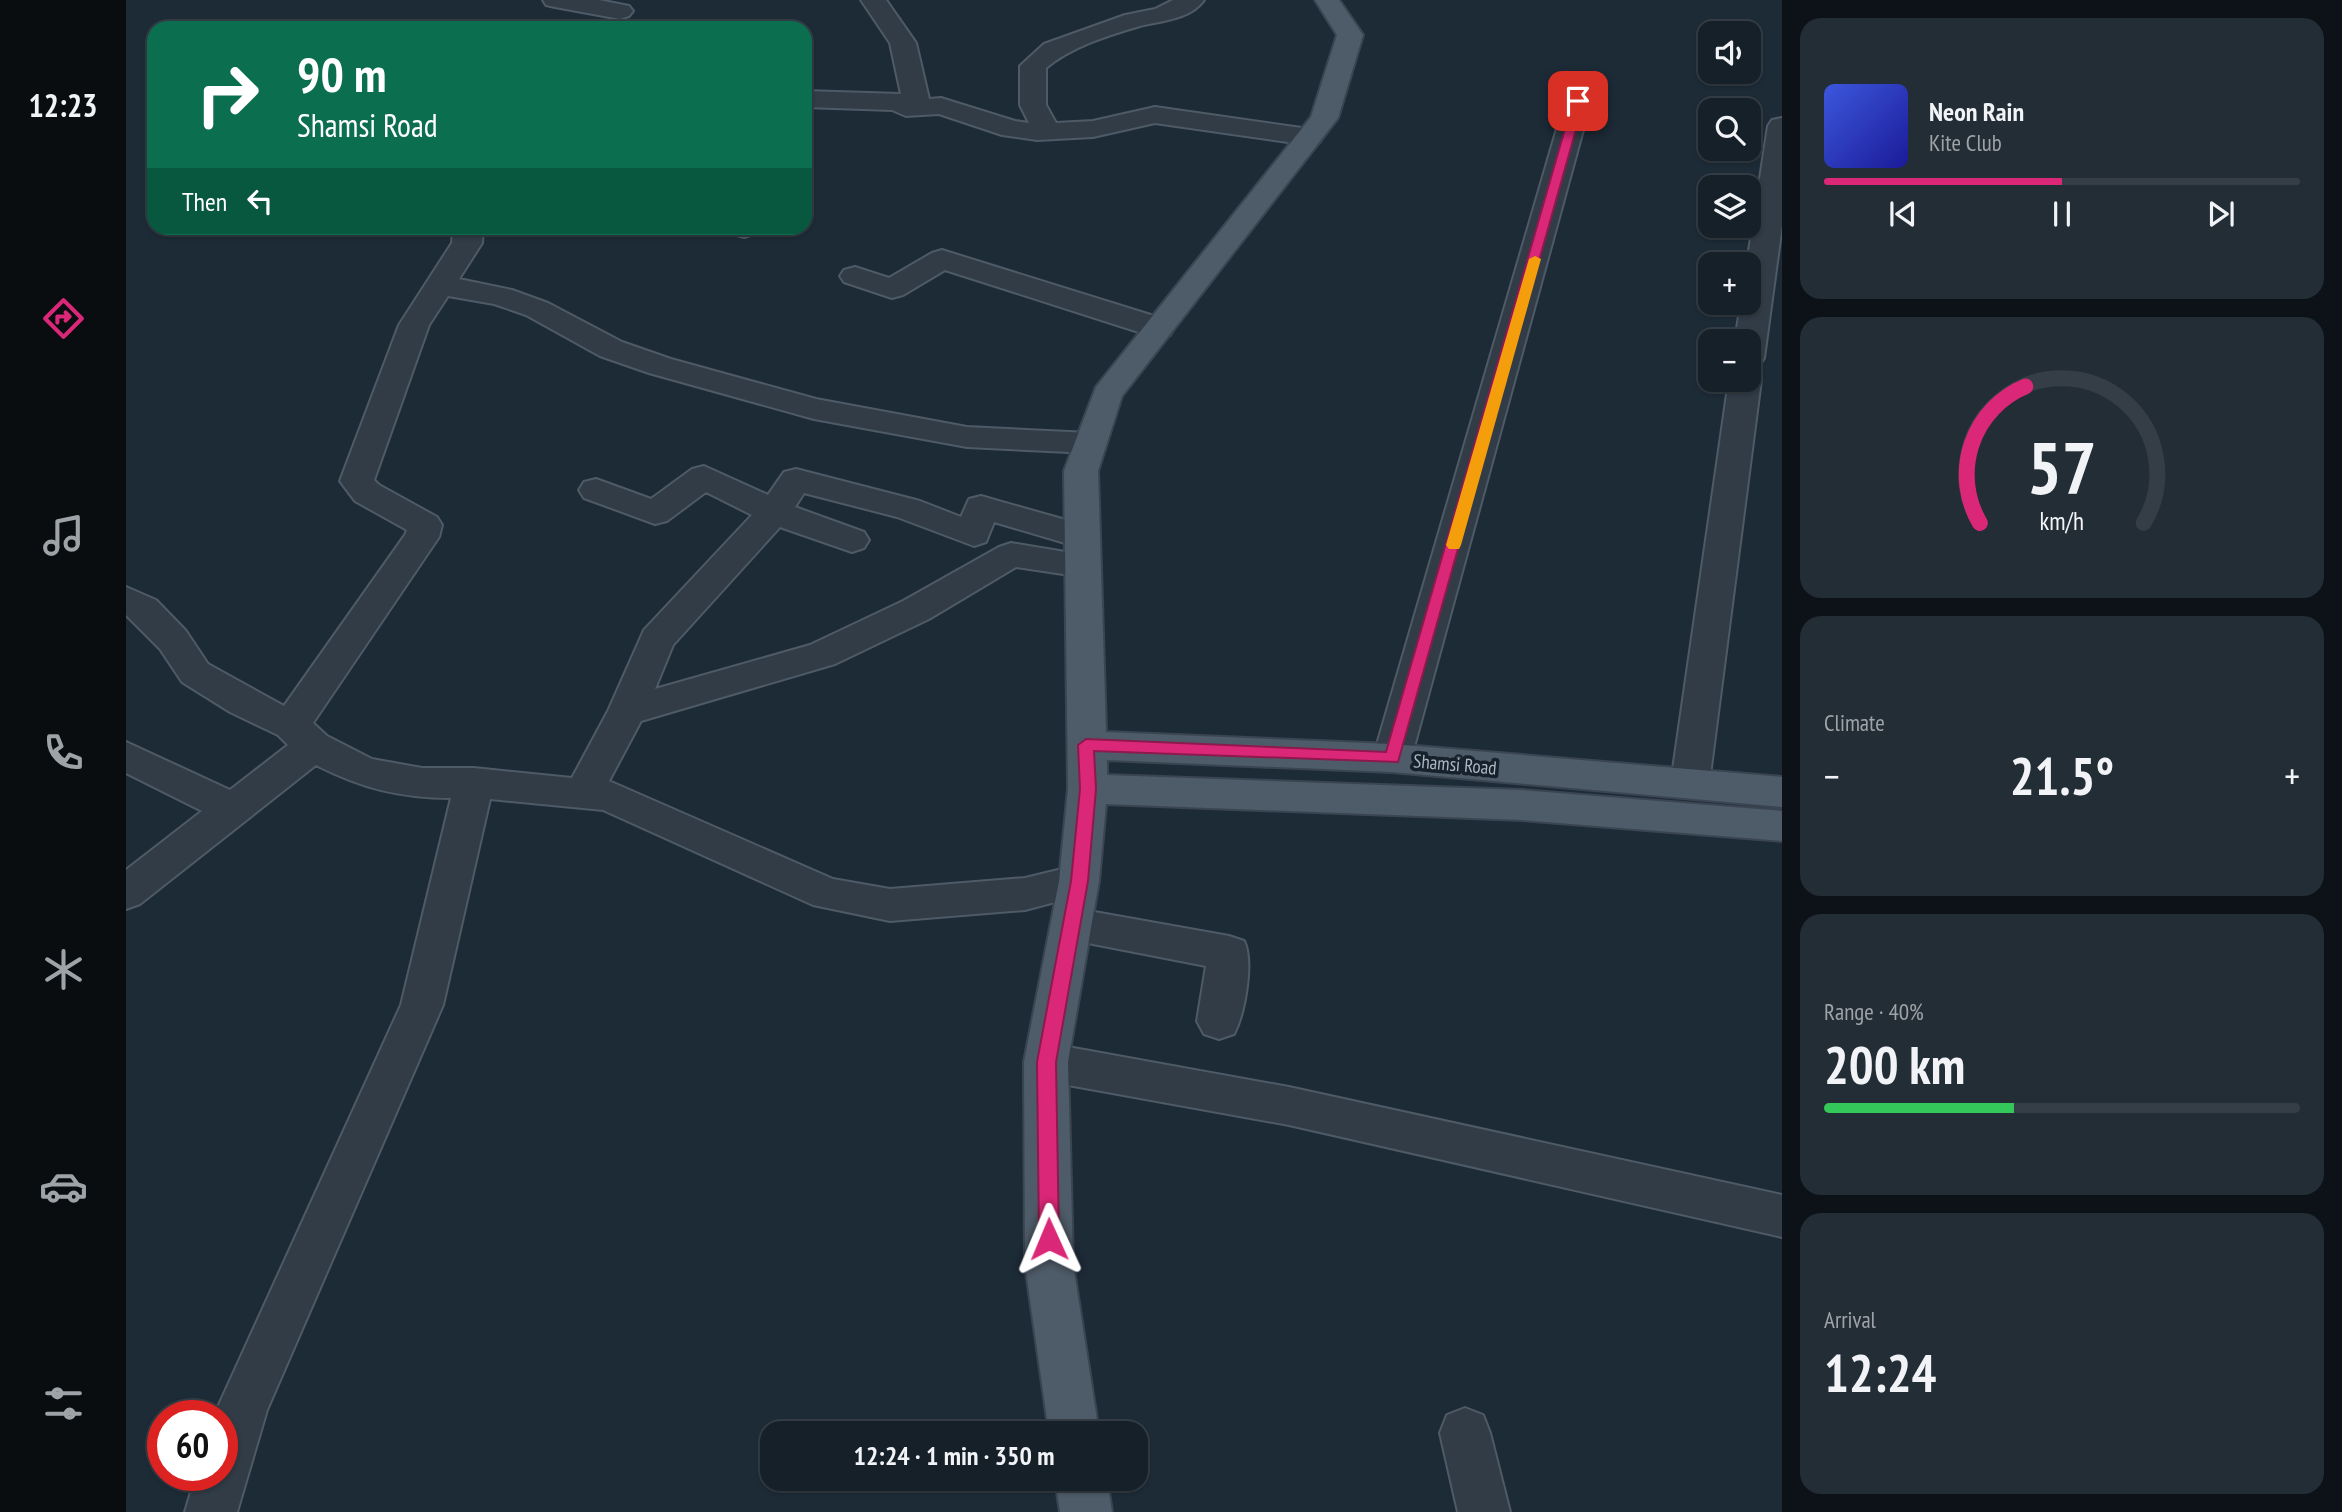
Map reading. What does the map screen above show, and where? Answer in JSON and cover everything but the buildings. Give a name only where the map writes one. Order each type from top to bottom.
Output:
[{"type":"main road","points":[[1072,1421],[1049,1264],[1046,1062],[1079,881],[1088,789],[1081,471],[1107,394],[1324,118],[1350,35],[1327,0]]},
{"type":"main road","name":"Shamsi Road","points":[[1086,745],[1392,758],[1782,792]]},
{"type":"main road","name":"Shamsi Road","points":[[1088,789],[1391,797],[1782,826]]},
{"type":"main road","points":[[1083,1491],[1086,1512]]},
{"type":"street","points":[[555,0],[620,11]]},
{"type":"street","points":[[873,0],[903,43],[917,107]]},
{"type":"street","points":[[1047,131],[1033,105],[1033,66],[1042,55],[1091,34],[1134,20],[1162,15],[1192,0]]},
{"type":"street","points":[[812,99],[900,102],[906,108],[941,106],[1012,129],[1093,129],[1155,115],[1309,137]]},
{"type":"street","points":[[1392,758],[1578,101]]},
{"type":"street","points":[[1752,329],[1782,125]]},
{"type":"street","points":[[126,893],[231,808],[302,735],[422,537],[425,525],[368,493],[357,481],[414,325],[467,243],[468,235]]},
{"type":"street","points":[[855,276],[892,289],[942,259],[1159,328]]},
{"type":"street","points":[[440,285],[501,296],[537,309],[611,349],[660,366],[814,409],[967,437],[1090,443]]},
{"type":"street","points":[[1690,783],[1743,392]]},
{"type":"street","points":[[596,490],[655,513],[704,477],[775,512],[852,540]]},
{"type":"street","points":[[583,793],[627,710],[657,639],[775,512],[796,481],[908,509],[974,534],[981,507],[1083,550]]},
{"type":"street","points":[[627,710],[822,655],[916,610],[1011,555],[1083,550]]},
{"type":"street","points":[[126,599],[143,609],[173,640],[195,673],[364,772],[422,783],[474,783],[608,796],[827,894],[890,905],[1026,894],[1079,881]]},
{"type":"street","points":[[126,756],[231,808]]},
{"type":"street","points":[[238,1425],[422,1005],[474,783]]},
{"type":"street","points":[[1072,925],[1229,953],[1219,1020]]},
{"type":"street","points":[[1046,1062],[1289,1106],[1782,1216]]},
{"type":"street","points":[[1465,1433],[1484,1512]]},
{"type":"street","points":[[211,1512],[217,1491]]},
{"type":"slow traffic","points":[[1454,545],[1535,259]]},
{"type":"route","points":[[1049,1239],[1046,1062],[1079,881],[1088,789],[1086,745],[1392,758],[1578,101]]}]
